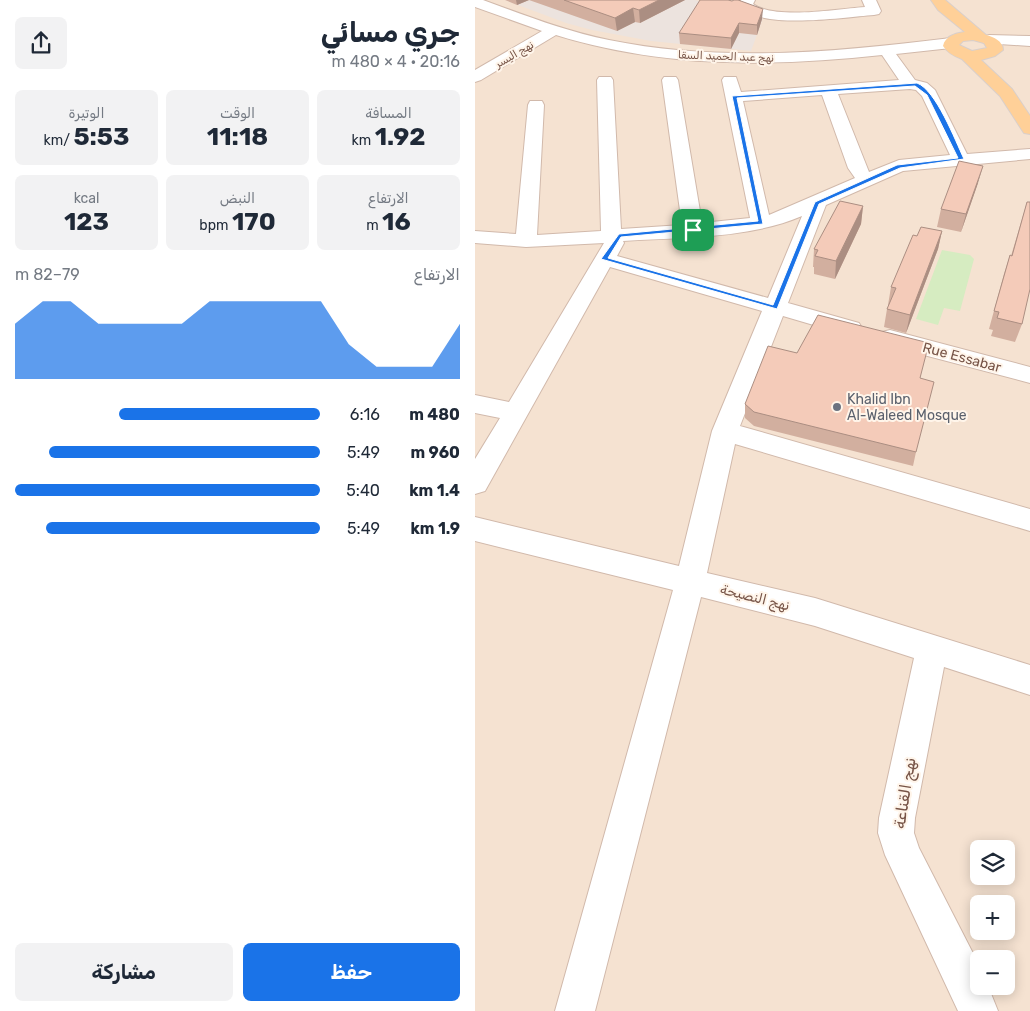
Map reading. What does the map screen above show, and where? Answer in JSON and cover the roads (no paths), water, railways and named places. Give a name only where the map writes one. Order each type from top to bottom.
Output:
[{"type":"main road","points":[[940,4],[989,44],[993,62],[1006,93],[1030,129]]},
{"type":"main road","points":[[940,4],[957,47],[1006,93]]},
{"type":"main road","points":[[957,47],[966,36],[989,44]]},
{"type":"street","points":[[748,0],[746,5],[750,9],[771,17],[874,11],[869,0]]},
{"type":"street","name":"نهج عبد الحميد السقا","points":[[475,2],[553,31],[626,48],[671,55],[768,59],[957,47]]},
{"type":"street","name":"نهج اليسر","points":[[475,77],[553,31]]},
{"type":"street","points":[[989,44],[1030,41]]},
{"type":"street","points":[[989,44],[1030,45]]},
{"type":"street","points":[[893,50],[910,84]]},
{"type":"street","points":[[725,58],[761,223]]},
{"type":"street","points":[[475,483],[605,259],[615,236],[605,80]]},
{"type":"street","points":[[670,80],[693,230]]},
{"type":"street","points":[[734,97],[910,84],[921,86],[929,94],[961,159]]},
{"type":"street","points":[[828,90],[857,168],[866,181]]},
{"type":"street","points":[[526,241],[536,105]]},
{"type":"street","points":[[475,237],[526,241],[615,236],[761,223],[778,219],[817,203],[899,166],[1030,154]]},
{"type":"street","points":[[578,1010],[690,581],[725,431],[817,203]]},
{"type":"street","name":"Rue Essabar","points":[[605,259],[775,308],[1030,374]]},
{"type":"street","points":[[475,404],[516,412]]},
{"type":"street","points":[[725,431],[1030,520]]},
{"type":"street","name":"نهج النصيحة","points":[[475,529],[815,612],[1030,680]]},
{"type":"street","name":"نهج القناعة","points":[[932,648],[895,833],[903,855],[964,977],[978,1011]]},
{"type":"place","name":"Khalid Ibn Al-Waleed Mosque","points":[[837,407]]}]
